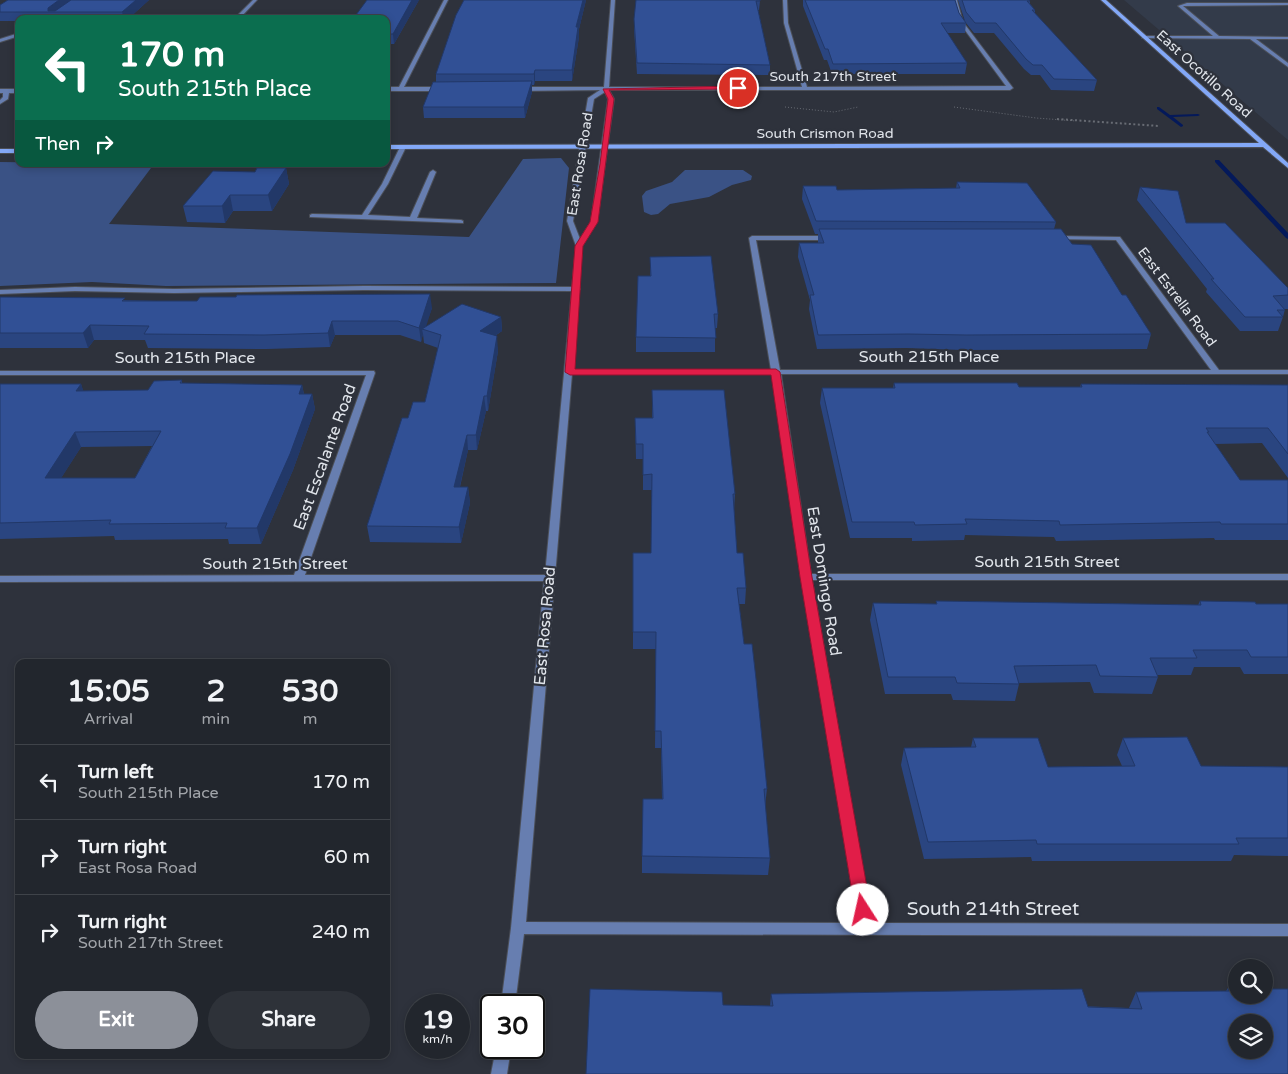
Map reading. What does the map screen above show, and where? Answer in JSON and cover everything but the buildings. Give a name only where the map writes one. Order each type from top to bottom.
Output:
[{"type":"street","points":[[240,15],[255,0]]},
{"type":"street","points":[[401,89],[446,0]]},
{"type":"street","name":"East Rosa Road","points":[[579,246],[594,222],[606,147],[611,99],[606,89],[612,0]]},
{"type":"street","points":[[785,0],[786,23],[805,88]]},
{"type":"street","name":"South 217th Street","points":[[508,89],[1010,88],[961,22],[954,0]]},
{"type":"street","name":"East Ocotillo Road","points":[[1103,0],[1288,166]]},
{"type":"street","points":[[1217,36],[1180,6],[1187,4],[1288,4]]},
{"type":"street","points":[[0,41],[15,35]]},
{"type":"street","points":[[1144,37],[1217,36],[1288,38]]},
{"type":"street","points":[[1251,38],[1288,65]]},
{"type":"street","points":[[390,89],[450,89]]},
{"type":"street","name":"East Rosa Road","points":[[509,994],[518,928],[549,578],[570,372],[579,246],[570,221],[584,147],[590,98],[606,89]]},
{"type":"street","points":[[2,92],[15,91]]},
{"type":"street","points":[[0,102],[6,98],[2,92]]},
{"type":"street","name":"South Crismon Road","points":[[390,147],[1265,145]]},
{"type":"street","points":[[364,218],[385,184],[403,147]]},
{"type":"street","points":[[0,151],[15,151]]},
{"type":"street","points":[[413,219],[433,172]]},
{"type":"street","points":[[312,216],[461,222]]},
{"type":"street","name":"East Domingo Road","points":[[841,238],[752,238],[776,372],[806,577],[866,929]]},
{"type":"street","name":"East Estrella Road","points":[[1048,238],[1118,238],[1217,372]]},
{"type":"street","points":[[0,292],[75,288],[174,291],[364,288],[576,289]]},
{"type":"street","name":"South 215th Place","points":[[570,372],[1288,372]]},
{"type":"street","name":"South 215th Place","points":[[0,373],[371,373]]},
{"type":"street","name":"East Escalante Road","points":[[298,579],[371,373]]},
{"type":"street","name":"South 215th Street","points":[[806,577],[1288,577]]},
{"type":"street","name":"South 215th Street","points":[[0,578],[549,578]]},
{"type":"street","name":"South 214th Street","points":[[518,928],[1288,930]]},
{"type":"street","points":[[499,1074],[501,1059]]},
{"type":"path","points":[[950,106],[1017,116],[1166,127]]},
{"type":"path","points":[[783,107],[834,112],[858,107]]},
{"type":"shaded area","points":[[1124,0],[1288,0],[1288,140]]},
{"type":"shaded area","points":[[561,158],[569,168],[556,283],[166,286],[92,282],[0,286],[0,162],[15,162],[15,167],[152,167],[109,224],[469,237],[523,159]]},
{"type":"shaded area","points":[[685,170],[743,170],[752,176],[751,180],[732,185],[709,197],[670,204],[658,214],[651,215],[644,212],[642,196],[646,191],[672,182]]},
{"type":"waterway","points":[[1159,108],[1181,126]]},
{"type":"waterway","points":[[1169,116],[1198,115]]},
{"type":"waterway","points":[[1217,161],[1288,237]]},
{"type":"route","points":[[738,88],[606,89],[611,99],[604,164],[594,222],[579,246],[570,372],[776,372],[806,577],[863,910]]}]
